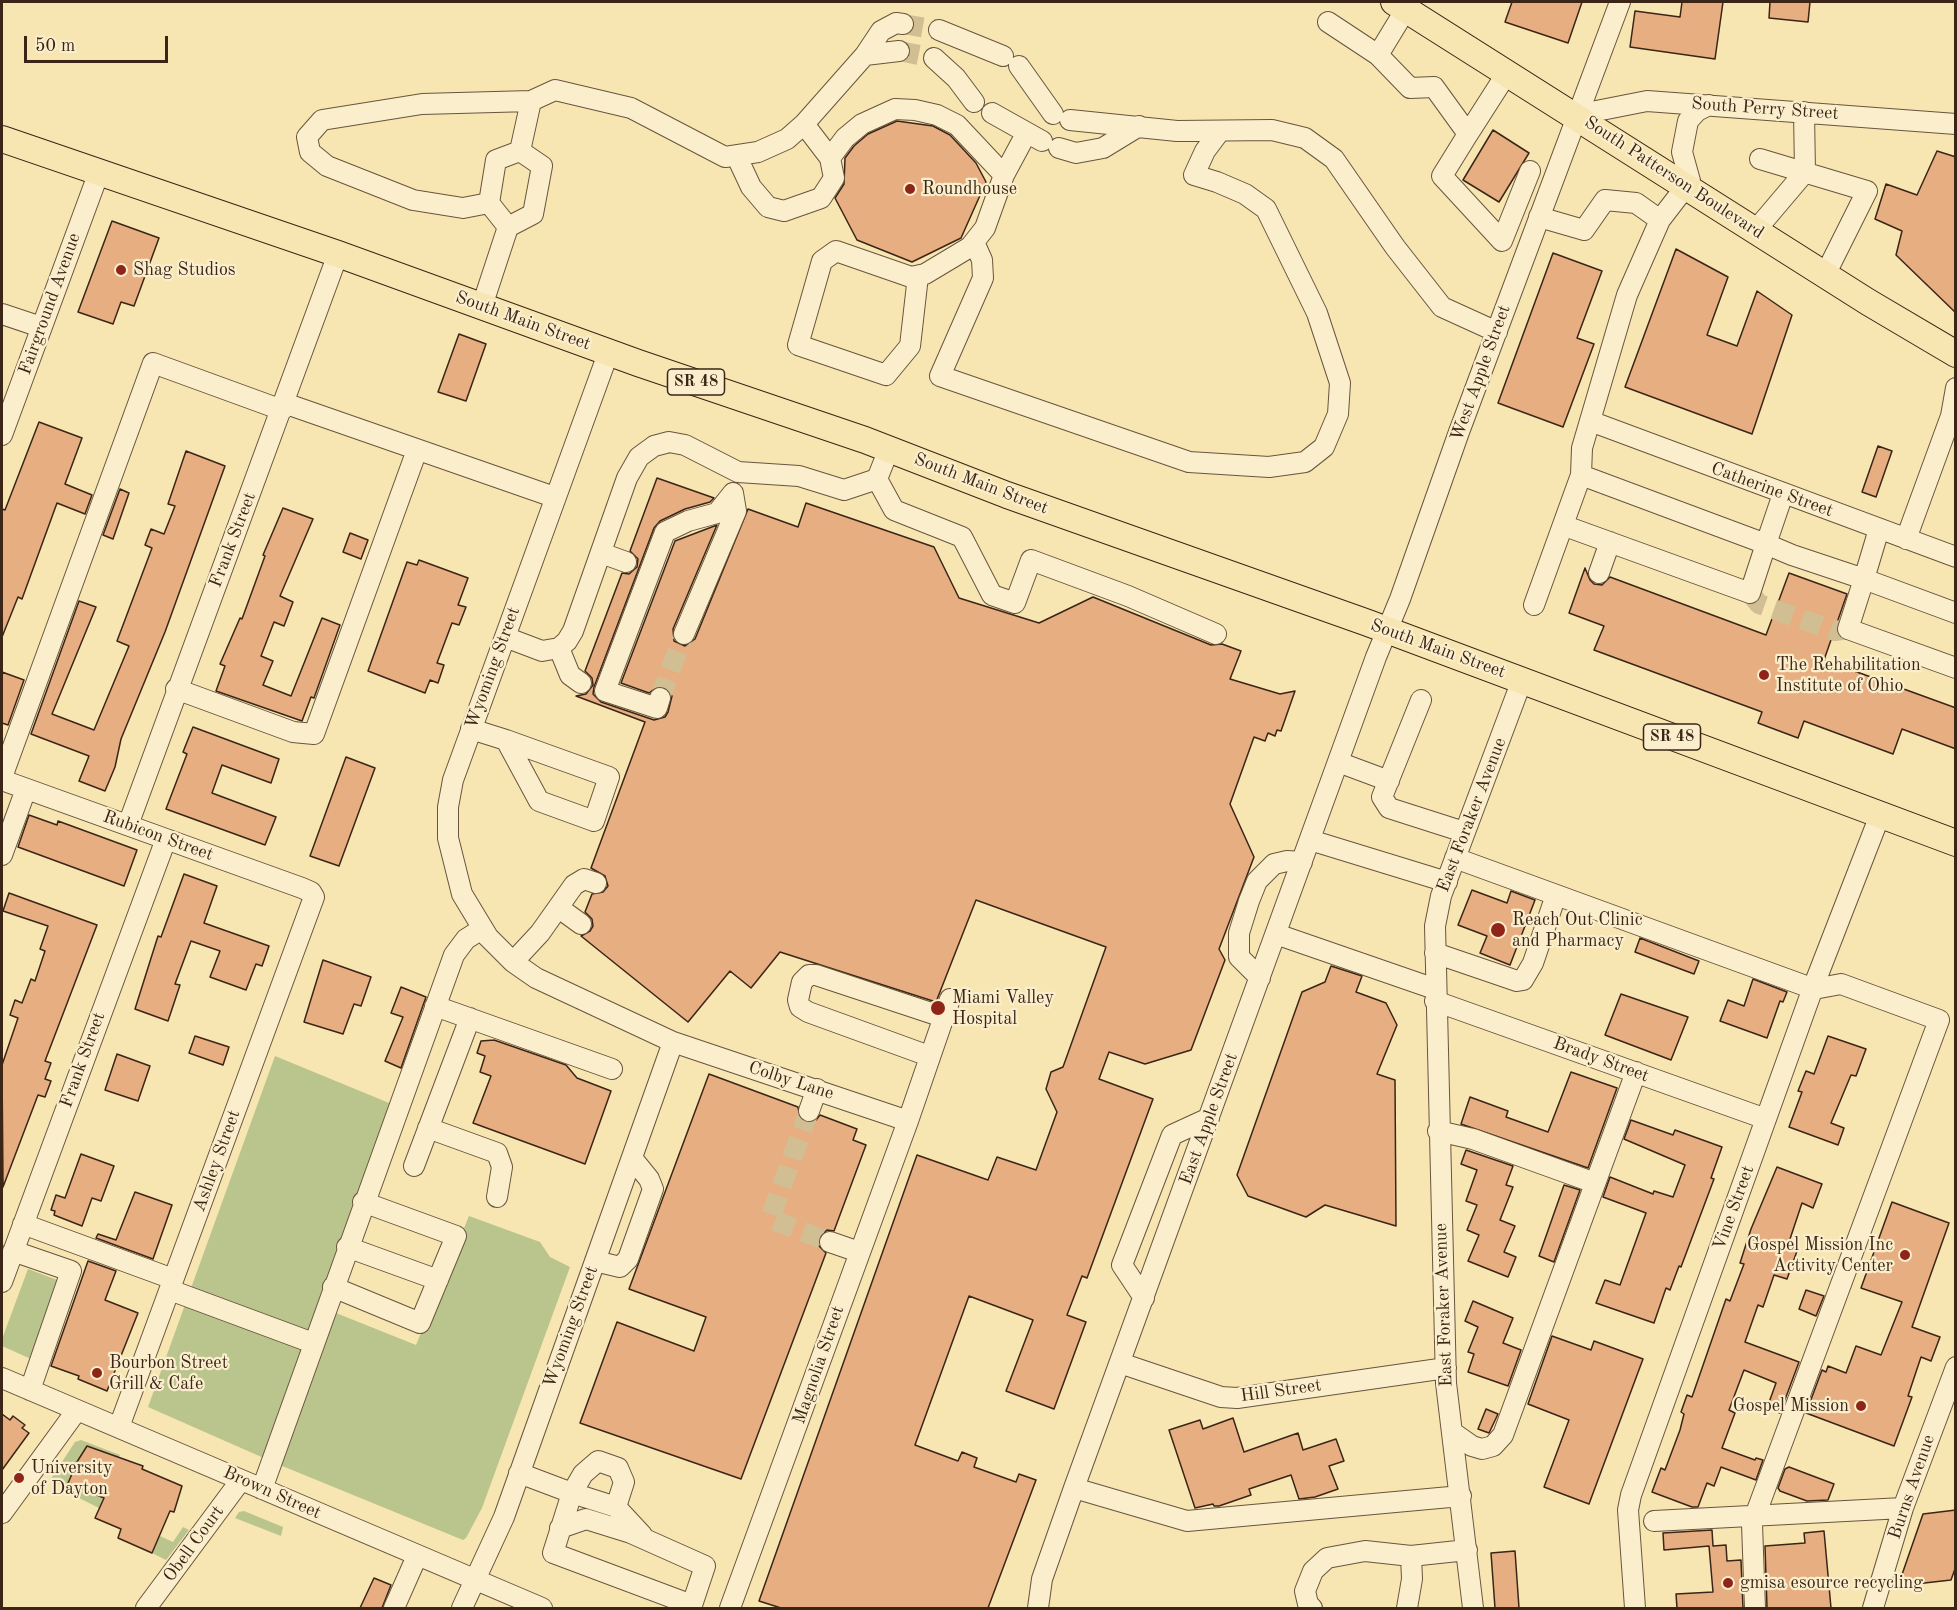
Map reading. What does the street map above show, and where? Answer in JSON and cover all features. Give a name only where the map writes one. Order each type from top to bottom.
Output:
[{"type":"main road","name":"South Patterson Boulevard","points":[[1400,5],[1825,275],[1956,354]]},
{"type":"main road","name":"South Main Street","points":[[2,139],[338,254],[890,448],[1007,495],[1522,680],[1956,843]]},
{"type":"street","name":"West Apple Street","points":[[1388,631],[1576,116],[1620,2]]},
{"type":"street","points":[[1378,55],[1400,5]]},
{"type":"street","points":[[1328,22],[1378,55],[1410,88],[1434,87],[1468,134]]},
{"type":"street","points":[[489,203],[463,208],[412,200],[327,166],[310,152],[308,136],[322,120],[422,104],[531,100],[555,90],[631,108],[725,157],[737,157],[759,152],[787,139],[804,124],[866,55],[881,31],[896,23],[903,24]]},
{"type":"street","points":[[939,30],[1011,61],[1061,117],[1177,131],[1272,129],[1305,138],[1334,159],[1395,247],[1442,307],[1497,332]]},
{"type":"street","points":[[866,55],[899,51]]},
{"type":"street","points":[[934,58],[956,78],[974,102]]},
{"type":"street","points":[[1507,73],[1442,176],[1502,241],[1528,247]]},
{"type":"street","points":[[520,151],[531,100]]},
{"type":"street","name":"South Perry Street","points":[[1576,116],[1647,100],[1956,124]]},
{"type":"street","points":[[1534,605],[1565,526],[1581,476],[1582,448],[1627,295],[1659,220],[1687,188],[1690,181],[1682,152],[1685,131],[1688,122],[1697,111],[1709,105]]},
{"type":"street","points":[[830,158],[845,138],[862,124],[895,108],[937,115],[957,124],[1004,175]]},
{"type":"street","points":[[1755,231],[1804,172],[1804,112]]},
{"type":"street","points":[[992,113],[1043,141],[1076,153],[1103,148],[1139,126]]},
{"type":"street","points":[[737,157],[751,187],[768,207],[784,211],[821,198],[834,178],[830,158],[804,124]]},
{"type":"street","points":[[974,242],[982,260],[983,278],[940,376],[1189,462],[1269,467],[1305,462],[1324,447],[1338,414],[1340,383],[1317,314],[1266,209],[1245,194],[1217,182],[1194,176],[1205,151],[1220,130]]},
{"type":"street","points":[[918,276],[910,346],[886,375],[798,345],[822,261],[836,252],[910,277],[934,269],[974,242],[985,228],[1004,175],[1043,141]]},
{"type":"street","points":[[508,227],[489,203],[496,160],[520,151]]},
{"type":"street","points":[[482,306],[508,227],[533,214],[542,166],[520,151]]},
{"type":"street","points":[[1760,159],[1867,191],[1825,275]]},
{"type":"street","points":[[1502,241],[1530,171]]},
{"type":"street","name":"Fairground Avenue","points":[[2,435],[99,172]]},
{"type":"street","points":[[1539,217],[1584,230],[1605,200],[1636,203],[1659,220]]},
{"type":"street","name":"Frank Street","points":[[128,825],[338,254]]},
{"type":"street","points":[[2,314],[41,327]]},
{"type":"street","name":"Wyoming Street","points":[[520,967],[482,929],[462,894],[448,838],[448,807],[453,780],[471,729],[609,351]]},
{"type":"street","points":[[2,779],[153,363],[554,497]]},
{"type":"street","points":[[1906,539],[1951,416],[1956,388]]},
{"type":"street","name":"Catherine Street","points":[[1590,421],[1906,539],[1954,552]]},
{"type":"street","points":[[504,637],[542,651],[559,648],[573,631],[627,478],[639,457],[654,446],[669,442],[685,445],[738,472],[799,476],[844,490],[877,479],[890,448]]},
{"type":"street","points":[[176,690],[293,732],[315,734],[417,450]]},
{"type":"street","points":[[684,634],[736,511],[733,493],[738,472]]},
{"type":"street","points":[[1581,476],[1956,612]]},
{"type":"street","points":[[877,479],[894,510],[962,537],[992,595],[1015,603],[1031,560],[1128,596],[1216,634]]},
{"type":"street","points":[[660,698],[657,708],[605,691],[665,532],[688,521],[717,513],[733,493]]},
{"type":"street","points":[[1565,526],[1750,593],[1783,494]]},
{"type":"street","points":[[1879,529],[1848,629],[1956,668]]},
{"type":"street","points":[[1599,573],[1610,542]]},
{"type":"street","points":[[601,553],[626,562]]},
{"type":"street","name":"East Apple Street","points":[[1038,1608],[1042,1579],[1074,1488],[1338,762],[1388,631]]},
{"type":"street","points":[[559,648],[570,675],[580,683]]},
{"type":"street","name":"East Foraker Avenue","points":[[1473,1608],[1446,1368],[1438,1131],[1435,926],[1446,882],[1522,680]]},
{"type":"street","points":[[1421,700],[1382,797],[1389,808],[1464,832]]},
{"type":"street","points":[[471,729],[506,741],[609,777],[594,821],[539,801],[506,741]]},
{"type":"street","points":[[1338,762],[1389,780]]},
{"type":"street","name":"Rubicon Street","points":[[2,779],[302,888],[313,894]]},
{"type":"street","points":[[2,855],[26,789]]},
{"type":"street","name":"Vine Street","points":[[1635,1608],[1629,1502],[1766,1119],[1880,815]]},
{"type":"street","name":"Frank Street","points":[[2,1282],[166,839]]},
{"type":"street","points":[[1310,840],[1446,882]]},
{"type":"street","points":[[1455,858],[1814,990],[1841,984],[1939,1020],[1755,1514],[1751,1536],[1755,1608]]},
{"type":"street","points":[[1260,978],[1239,957],[1239,933],[1249,901],[1257,882],[1274,864],[1287,861],[1302,862]]},
{"type":"street","points":[[596,883],[584,879],[579,881],[520,967],[673,1042]]},
{"type":"street","name":"Ashley Street","points":[[119,1427],[310,908],[313,894]]},
{"type":"street","points":[[1435,953],[1516,981],[1522,980],[1533,963],[1556,895]]},
{"type":"street","points":[[559,908],[581,924]]},
{"type":"street","points":[[262,1489],[347,1246],[454,955],[466,939],[482,929]]},
{"type":"street","name":"Brady Street","points":[[1276,934],[1636,1072],[1766,1119]]},
{"type":"street","name":"Magnolia Street","points":[[730,1608],[908,1121],[946,1008],[816,975],[809,975],[802,982],[798,1000],[800,1007],[808,1012],[929,1056]]},
{"type":"street","points":[[435,1006],[612,1069]]},
{"type":"street","points":[[414,1166],[470,1018]]},
{"type":"street","name":"Wyoming Street","points":[[462,1608],[504,1517],[673,1042]]},
{"type":"street","name":"Colby Lane","points":[[673,1042],[908,1121]]},
{"type":"street","points":[[1452,1432],[1472,1446],[1482,1449],[1492,1446],[1503,1435],[1636,1072]]},
{"type":"street","points":[[809,1111],[817,1089]]},
{"type":"street","points":[[1144,1298],[1122,1264],[1172,1135],[1209,1118]]},
{"type":"street","points":[[428,1128],[497,1153],[502,1167],[497,1197]]},
{"type":"street","points":[[1438,1131],[1473,1139],[1594,1183]]},
{"type":"street","points":[[595,1261],[620,1267],[628,1259],[632,1249],[653,1189],[649,1179],[632,1158]]},
{"type":"street","points":[[333,1287],[420,1323],[456,1236],[363,1202]]},
{"type":"street","points":[[23,1224],[313,1343]]},
{"type":"street","points":[[830,1242],[859,1251]]},
{"type":"street","points":[[347,1246],[438,1280]]},
{"type":"street","points":[[13,1251],[71,1271],[30,1390]]},
{"type":"street","name":"Hill Street","points":[[1120,1363],[1221,1397],[1237,1398],[1446,1368]]},
{"type":"street","name":"Burns Avenue","points":[[1873,1608],[1903,1508],[1956,1367]]},
{"type":"street","name":"Brown Street","points":[[2,1378],[542,1608]]},
{"type":"street","points":[[2,1513],[77,1410]]},
{"type":"street","points":[[560,1528],[586,1519],[646,1540],[705,1566],[692,1605],[552,1553],[560,1528],[569,1500],[583,1474],[598,1461],[618,1468],[624,1482],[616,1508]]},
{"type":"street","points":[[519,1473],[569,1500],[616,1508],[646,1540]]},
{"type":"street","name":"Obell Court","points":[[146,1608],[241,1480]]},
{"type":"street","points":[[1074,1488],[1187,1521],[1461,1497]]},
{"type":"street","points":[[1654,1521],[1903,1508]]},
{"type":"street","points":[[1312,1608],[1308,1604],[1305,1591],[1313,1571],[1327,1558],[1365,1551],[1411,1556],[1467,1550]]},
{"type":"street","points":[[394,1608],[417,1556]]},
{"type":"street","points":[[1407,1608],[1412,1579],[1411,1556]]},
{"type":"green space","points":[[275,1056],[394,1105],[266,1459],[148,1407]]},
{"type":"green space","points":[[469,1216],[540,1242],[550,1257],[570,1267],[482,1508],[463,1540],[275,1463],[331,1311],[416,1345]]},
{"type":"green space","points":[[28,1269],[60,1281],[31,1359],[2,1346],[2,1339]]},
{"type":"green space","points":[[81,1440],[120,1455],[118,1459],[87,1446],[70,1472],[72,1474],[68,1483],[103,1498],[99,1508],[79,1498],[80,1493],[50,1480],[75,1442]]},
{"type":"green space","points":[[244,1511],[283,1527],[281,1536],[235,1518],[239,1512]]},
{"type":"green space","points":[[183,1527],[189,1530],[166,1560],[152,1553],[160,1536],[173,1542]]},
{"type":"building","points":[[1512,2],[1582,2],[1568,43],[1505,22]]},
{"type":"building","points":[[1682,2],[1723,2],[1715,59],[1630,47],[1635,11],[1680,17]]},
{"type":"building","points":[[1770,2],[1810,2],[1808,22],[1769,18]]},
{"type":"building","name":"Roundhouse","points":[[897,121],[933,126],[950,135],[976,163],[986,182],[961,238],[912,262],[857,240],[835,198],[844,184],[845,158],[854,146],[868,134]]},
{"type":"building","points":[[1493,130],[1529,153],[1499,202],[1463,180]]},
{"type":"building","points":[[1937,151],[1956,157],[1956,313],[1896,255],[1902,231],[1875,219],[1886,184],[1917,195]]},
{"type":"building","name":"Shag Studios","points":[[112,221],[159,238],[134,306],[121,302],[113,324],[78,312]]},
{"type":"building","points":[[1676,249],[1728,277],[1707,335],[1737,346],[1757,291],[1792,315],[1752,434],[1625,387]]},
{"type":"building","points":[[1553,253],[1602,271],[1577,338],[1594,344],[1563,427],[1498,403]]},
{"type":"building","points":[[459,334],[486,344],[466,401],[438,392]]},
{"type":"building","points":[[39,422],[82,438],[65,484],[92,495],[85,514],[57,503],[22,599],[18,597],[2,637],[2,509],[5,510]]},
{"type":"building","points":[[1878,446],[1892,451],[1876,497],[1862,492]]},
{"type":"building","points":[[186,451],[225,466],[165,632],[121,739],[115,767],[105,791],[79,781],[89,756],[31,734],[79,601],[96,607],[52,714],[94,730],[129,646],[117,641],[152,548],[145,545],[151,529],[164,534],[175,506],[168,504]]},
{"type":"building","points":[[657,478],[714,498],[710,502],[685,509],[660,521],[654,528],[593,694],[601,702],[654,720],[665,717],[668,712],[672,696],[664,687],[657,687],[649,693],[621,683],[675,541],[717,525],[673,629],[674,641],[685,646],[695,639],[748,509],[798,527],[806,503],[934,547],[959,598],[1039,623],[1093,597],[1211,645],[1222,644],[1241,651],[1230,679],[1280,694],[1295,691],[1281,731],[1277,730],[1275,736],[1268,733],[1265,741],[1254,737],[1230,804],[1254,857],[1219,949],[1225,960],[1191,1050],[1145,1064],[1109,1052],[1099,1079],[1153,1099],[1087,1278],[1082,1276],[1067,1315],[1086,1322],[1054,1409],[1006,1391],[1033,1320],[969,1296],[915,1445],[958,1461],[962,1452],[977,1458],[974,1467],[1016,1482],[1019,1474],[1036,1480],[988,1608],[781,1608],[759,1601],[917,1155],[988,1180],[997,1157],[1036,1170],[1057,1112],[1046,1089],[1051,1072],[1063,1067],[1106,947],[976,900],[936,1002],[780,952],[751,988],[730,971],[688,1022],[581,936],[590,931],[593,926],[592,919],[585,912],[592,894],[603,892],[608,886],[605,876],[591,868],[645,722],[576,696],[586,694],[593,685],[592,678],[585,671],[622,573],[629,574],[637,567],[638,559],[630,551]]},
{"type":"building","points":[[120,489],[129,493],[113,539],[103,535]]},
{"type":"building","points":[[283,508],[313,519],[280,596],[293,602],[284,626],[274,622],[261,656],[273,661],[263,685],[291,696],[322,618],[340,625],[314,698],[311,697],[302,721],[216,691],[225,666],[220,664],[240,618],[242,619],[265,556],[263,555]]},
{"type":"building","points":[[350,533],[368,540],[361,559],[343,552]]},
{"type":"building","points":[[419,560],[468,578],[458,605],[466,607],[459,625],[452,623],[437,663],[444,665],[438,683],[430,680],[425,693],[368,671],[407,562],[417,565]]},
{"type":"building","name":"The Rehabilitation Institute of Ohio","points":[[1585,568],[1594,584],[1602,585],[1610,577],[1766,635],[1789,573],[1847,594],[1824,660],[1956,708],[1956,749],[1902,729],[1893,754],[1804,721],[1798,738],[1758,723],[1762,712],[1594,650],[1604,626],[1569,613]]},
{"type":"building","points":[[2,672],[24,680],[8,725],[2,723]]},
{"type":"building","points":[[193,727],[279,759],[271,783],[222,765],[212,793],[276,817],[265,845],[166,809],[187,754],[183,752]]},
{"type":"building","points":[[346,757],[375,768],[339,866],[310,856]]},
{"type":"building","points":[[29,815],[57,825],[58,821],[137,850],[124,886],[18,847]]},
{"type":"building","points":[[184,874],[217,886],[204,923],[269,946],[262,966],[256,964],[246,990],[210,977],[220,951],[191,941],[175,984],[180,985],[168,1021],[135,1009],[158,936],[161,937]]},
{"type":"building","name":"Reach Out Clinic and Pharmacy","points":[[1472,890],[1507,903],[1511,891],[1535,900],[1510,965],[1480,953],[1487,936],[1458,925]]},
{"type":"building","points":[[9,893],[97,925],[45,1061],[51,1063],[45,1079],[51,1081],[45,1097],[38,1095],[3,1187],[2,1065],[18,1018],[10,1015],[15,1000],[22,1003],[31,979],[35,981],[45,951],[40,949],[48,926],[3,911]]},
{"type":"building","points":[[1640,938],[1699,961],[1694,974],[1635,952]]},
{"type":"building","points":[[323,960],[371,977],[361,1006],[354,1004],[343,1034],[304,1022]]},
{"type":"building","points":[[1331,966],[1362,976],[1356,992],[1386,1003],[1397,1025],[1377,1074],[1395,1080],[1396,1226],[1325,1205],[1306,1217],[1248,1196],[1237,1175],[1302,992],[1325,982]]},
{"type":"building","points":[[1753,979],[1787,992],[1783,1002],[1780,1001],[1767,1038],[1720,1021],[1728,1000],[1744,1006]]},
{"type":"building","points":[[401,987],[426,997],[401,1068],[385,1061],[403,1017],[391,1013]]},
{"type":"building","points":[[1621,994],[1688,1017],[1671,1060],[1605,1035]]},
{"type":"building","points":[[195,1036],[229,1047],[223,1065],[189,1053]]},
{"type":"building","points":[[1828,1036],[1866,1049],[1856,1076],[1851,1075],[1831,1123],[1844,1128],[1838,1145],[1789,1127],[1802,1092],[1798,1091],[1806,1071],[1814,1074]]},
{"type":"building","points":[[494,1040],[566,1065],[577,1078],[611,1091],[585,1164],[473,1123],[491,1076],[480,1072],[485,1056],[477,1053],[481,1041]]},
{"type":"building","points":[[117,1054],[150,1066],[138,1101],[105,1090]]},
{"type":"building","points":[[1571,1072],[1617,1088],[1588,1168],[1461,1124],[1470,1097],[1508,1111],[1506,1117],[1548,1132]]},
{"type":"building","points":[[709,1074],[798,1107],[800,1118],[805,1122],[816,1120],[820,1115],[857,1129],[853,1140],[866,1145],[834,1231],[827,1230],[819,1238],[818,1245],[826,1253],[741,1479],[580,1423],[617,1322],[694,1351],[706,1317],[629,1289]]},
{"type":"building","points":[[1631,1120],[1673,1135],[1675,1130],[1722,1147],[1711,1178],[1714,1179],[1681,1267],[1679,1266],[1670,1290],[1666,1288],[1654,1323],[1596,1303],[1605,1280],[1620,1285],[1646,1213],[1603,1197],[1610,1177],[1653,1194],[1654,1191],[1673,1197],[1685,1165],[1624,1139]]},
{"type":"building","points":[[1466,1150],[1513,1166],[1506,1185],[1513,1187],[1500,1220],[1515,1226],[1504,1252],[1516,1257],[1508,1277],[1468,1261],[1479,1235],[1467,1230],[1477,1205],[1466,1201],[1477,1170],[1461,1164]]},
{"type":"building","points":[[81,1154],[114,1166],[101,1201],[92,1198],[82,1226],[54,1215],[55,1211],[51,1210],[56,1195],[65,1198]]},
{"type":"building","points":[[1777,1167],[1822,1184],[1813,1208],[1802,1203],[1787,1248],[1797,1251],[1787,1279],[1774,1275],[1763,1307],[1758,1305],[1745,1342],[1799,1362],[1780,1413],[1767,1408],[1776,1383],[1744,1370],[1729,1410],[1735,1413],[1722,1448],[1755,1460],[1756,1458],[1763,1460],[1756,1480],[1721,1467],[1714,1486],[1707,1483],[1698,1507],[1692,1507],[1652,1492],[1661,1468],[1665,1470],[1680,1430],[1684,1414],[1681,1412],[1687,1395],[1692,1397],[1726,1299],[1730,1301],[1744,1264],[1740,1263],[1751,1229]]},
{"type":"building","points":[[1564,1185],[1580,1190],[1554,1262],[1539,1256]]},
{"type":"building","points":[[135,1192],[172,1205],[153,1259],[96,1238],[98,1234],[116,1240]]},
{"type":"building","points":[[1892,1202],[1949,1223],[1912,1327],[1940,1337],[1931,1361],[1921,1357],[1908,1396],[1912,1397],[1894,1446],[1806,1413],[1822,1370],[1826,1372],[1828,1366],[1846,1373],[1856,1346],[1881,1355],[1902,1302],[1861,1288]]},
{"type":"building","points":[[88,1261],[116,1271],[105,1300],[138,1313],[107,1391],[78,1379],[79,1376],[51,1366]]},
{"type":"building","points":[[1806,1290],[1824,1296],[1816,1316],[1799,1309]]},
{"type":"building","points":[[1473,1301],[1513,1318],[1503,1343],[1521,1350],[1508,1386],[1468,1372],[1474,1354],[1468,1352],[1478,1327],[1465,1321]]},
{"type":"building","points":[[1552,1336],[1591,1350],[1594,1341],[1643,1359],[1589,1504],[1544,1487],[1569,1420],[1528,1404]]},
{"type":"building","points":[[1486,1409],[1498,1414],[1489,1433],[1478,1429]]},
{"type":"building","points":[[2,1414],[10,1420],[13,1416],[25,1425],[22,1428],[29,1433],[2,1470]]},
{"type":"building","points":[[1233,1418],[1244,1452],[1298,1433],[1303,1450],[1336,1439],[1344,1461],[1329,1466],[1338,1489],[1315,1497],[1299,1499],[1291,1475],[1249,1489],[1251,1495],[1219,1506],[1213,1504],[1195,1508],[1169,1430],[1200,1420],[1203,1429]]},
{"type":"building","points":[[87,1446],[143,1466],[142,1469],[182,1486],[174,1512],[170,1511],[152,1553],[118,1538],[121,1529],[95,1518],[104,1498],[68,1483],[72,1474],[70,1473]]},
{"type":"building","points":[[1789,1467],[1834,1484],[1828,1500],[1807,1501],[1780,1491],[1778,1488],[1785,1469]]},
{"type":"building","points":[[1956,1510],[1956,1566],[1951,1580],[1898,1586],[1923,1514]]},
{"type":"building","points":[[1712,1530],[1713,1546],[1726,1545],[1727,1561],[1741,1560],[1743,1608],[1677,1608],[1676,1594],[1713,1592],[1709,1546],[1664,1550],[1663,1533]]},
{"type":"building","points":[[1824,1531],[1831,1608],[1767,1608],[1765,1546],[1805,1543],[1804,1533]]},
{"type":"building","points":[[1515,1551],[1519,1608],[1495,1608],[1491,1553]]},
{"type":"building","points":[[374,1578],[391,1585],[382,1608],[360,1608]]},
{"type":"tunnel","points":[[903,24],[939,30]]},
{"type":"tunnel","points":[[899,51],[934,58]]},
{"type":"tunnel","points":[[1750,593],[1759,604],[1835,631],[1848,629]]},
{"type":"tunnel","points":[[660,698],[684,634]]},
{"type":"tunnel","points":[[809,1111],[770,1219],[830,1242]]},
{"type":"place","name":"Roundhouse","points":[[910,189]]},
{"type":"place","name":"Shag Studios","points":[[121,270]]},
{"type":"place","name":"The Rehabilitation Institute of Ohio","points":[[1764,675]]},
{"type":"place","name":"Reach Out Clinic and Pharmacy","points":[[1498,930]]},
{"type":"place","name":"Miami Valley Hospital","points":[[938,1008]]},
{"type":"place","name":"Gospel Mission Inc Activity Center","points":[[1905,1255]]},
{"type":"place","name":"Bourbon Street Grill & Cafe","points":[[97,1373]]},
{"type":"place","name":"Gospel Mission","points":[[1861,1406]]},
{"type":"place","name":"University of Dayton","points":[[19,1478]]},
{"type":"place","name":"gmisa esource recycling","points":[[1728,1583]]}]
